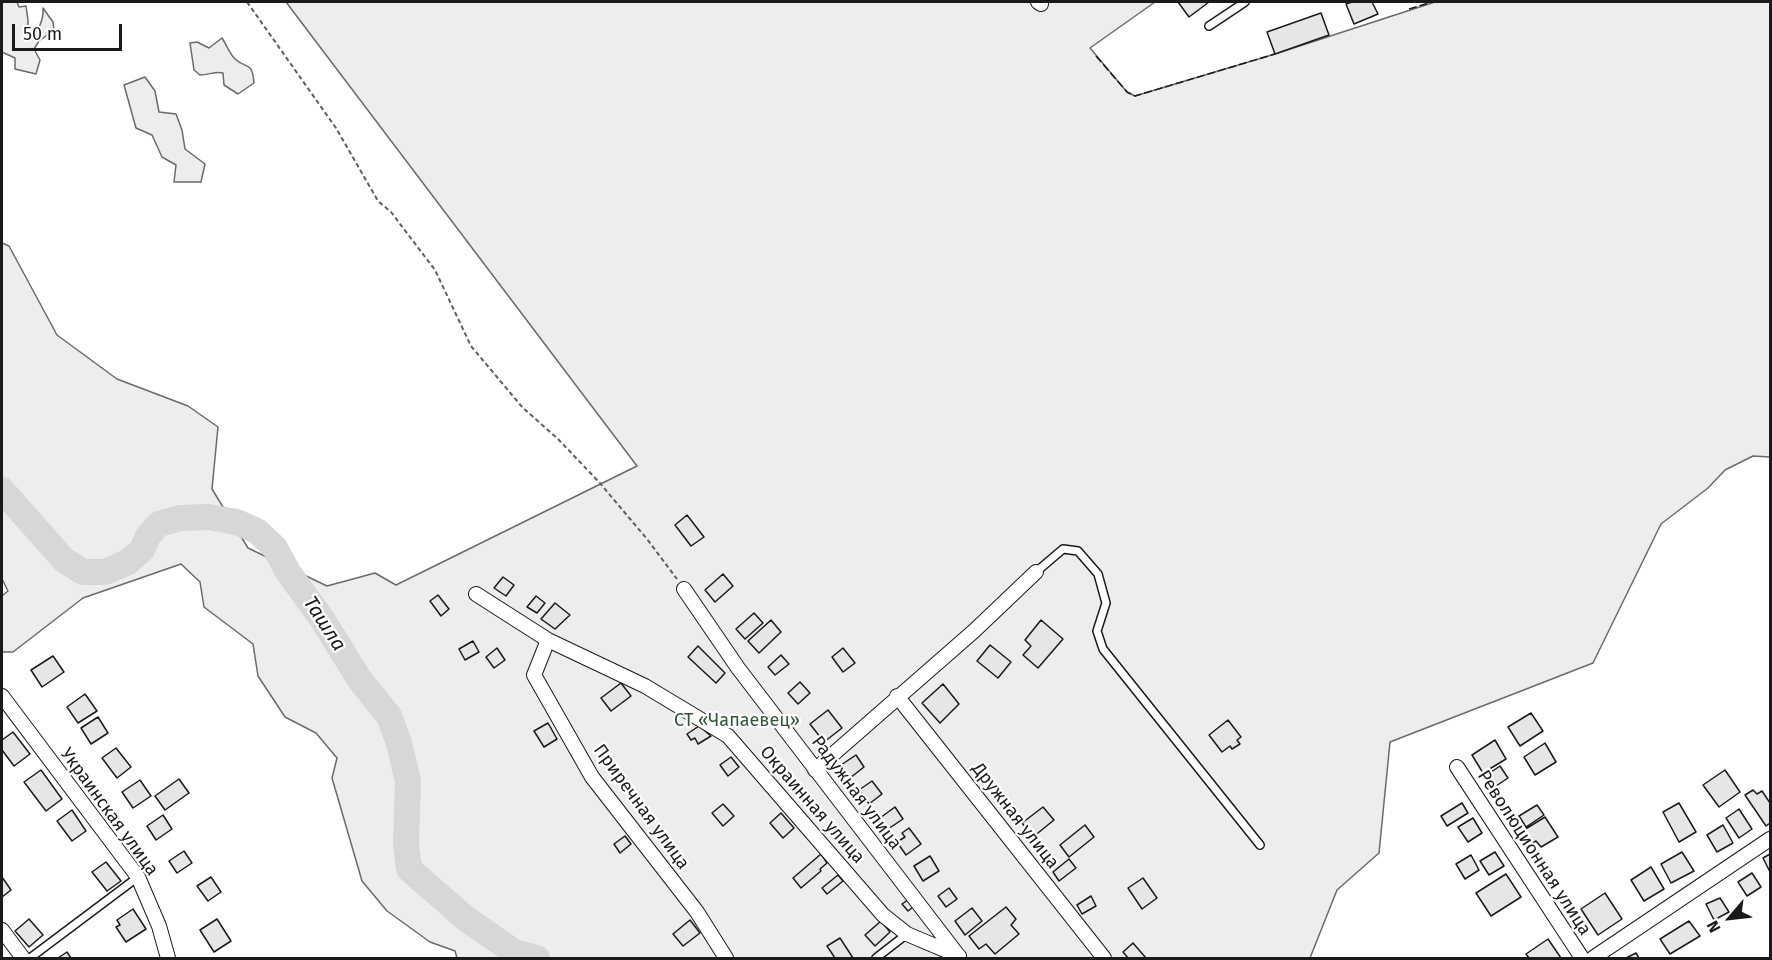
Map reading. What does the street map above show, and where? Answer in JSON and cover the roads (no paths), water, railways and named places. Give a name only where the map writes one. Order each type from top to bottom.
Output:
[{"type":"street","points":[[815,770],[974,631],[1036,572]]},
{"type":"street","name":"Радужная улица","points":[[684,589],[738,668],[959,957]]},
{"type":"street","name":"Окраинная улица","points":[[476,594],[548,640],[645,686],[728,736],[883,915],[907,934],[959,957]]},
{"type":"street","name":"Приречная улица","points":[[548,640],[534,675],[592,777],[697,912],[726,958]]},
{"type":"street","name":"Украинская улица","points":[[2,696],[138,877],[159,926],[168,958]]},
{"type":"street","name":"Дружная улица","points":[[897,696],[1104,958]]},
{"type":"street","name":"Революционная улица","points":[[1457,767],[1582,958]]},
{"type":"street","points":[[1593,958],[1770,839]]},
{"type":"street","points":[[2,930],[23,958]]},
{"type":"lane","points":[[1209,26],[1245,2]]},
{"type":"lane","points":[[1036,572],[1063,549],[1078,551],[1098,574],[1106,603],[1097,631],[1103,649],[1260,845]]},
{"type":"lane","points":[[30,958],[138,877]]},
{"type":"lane","points":[[876,958],[907,934]]},
{"type":"waterway","name":"Ташла","points":[[2,490],[64,560],[83,572],[105,572],[128,562],[142,550],[148,536],[159,524],[180,518],[208,517],[237,522],[257,531],[275,548],[288,572],[322,619],[360,680],[389,716],[399,743],[408,781],[406,844],[409,869],[465,918],[514,952],[537,958]]},
{"type":"park label","name":"СТ «Чапаевец»","points":[[737,721]]}]
